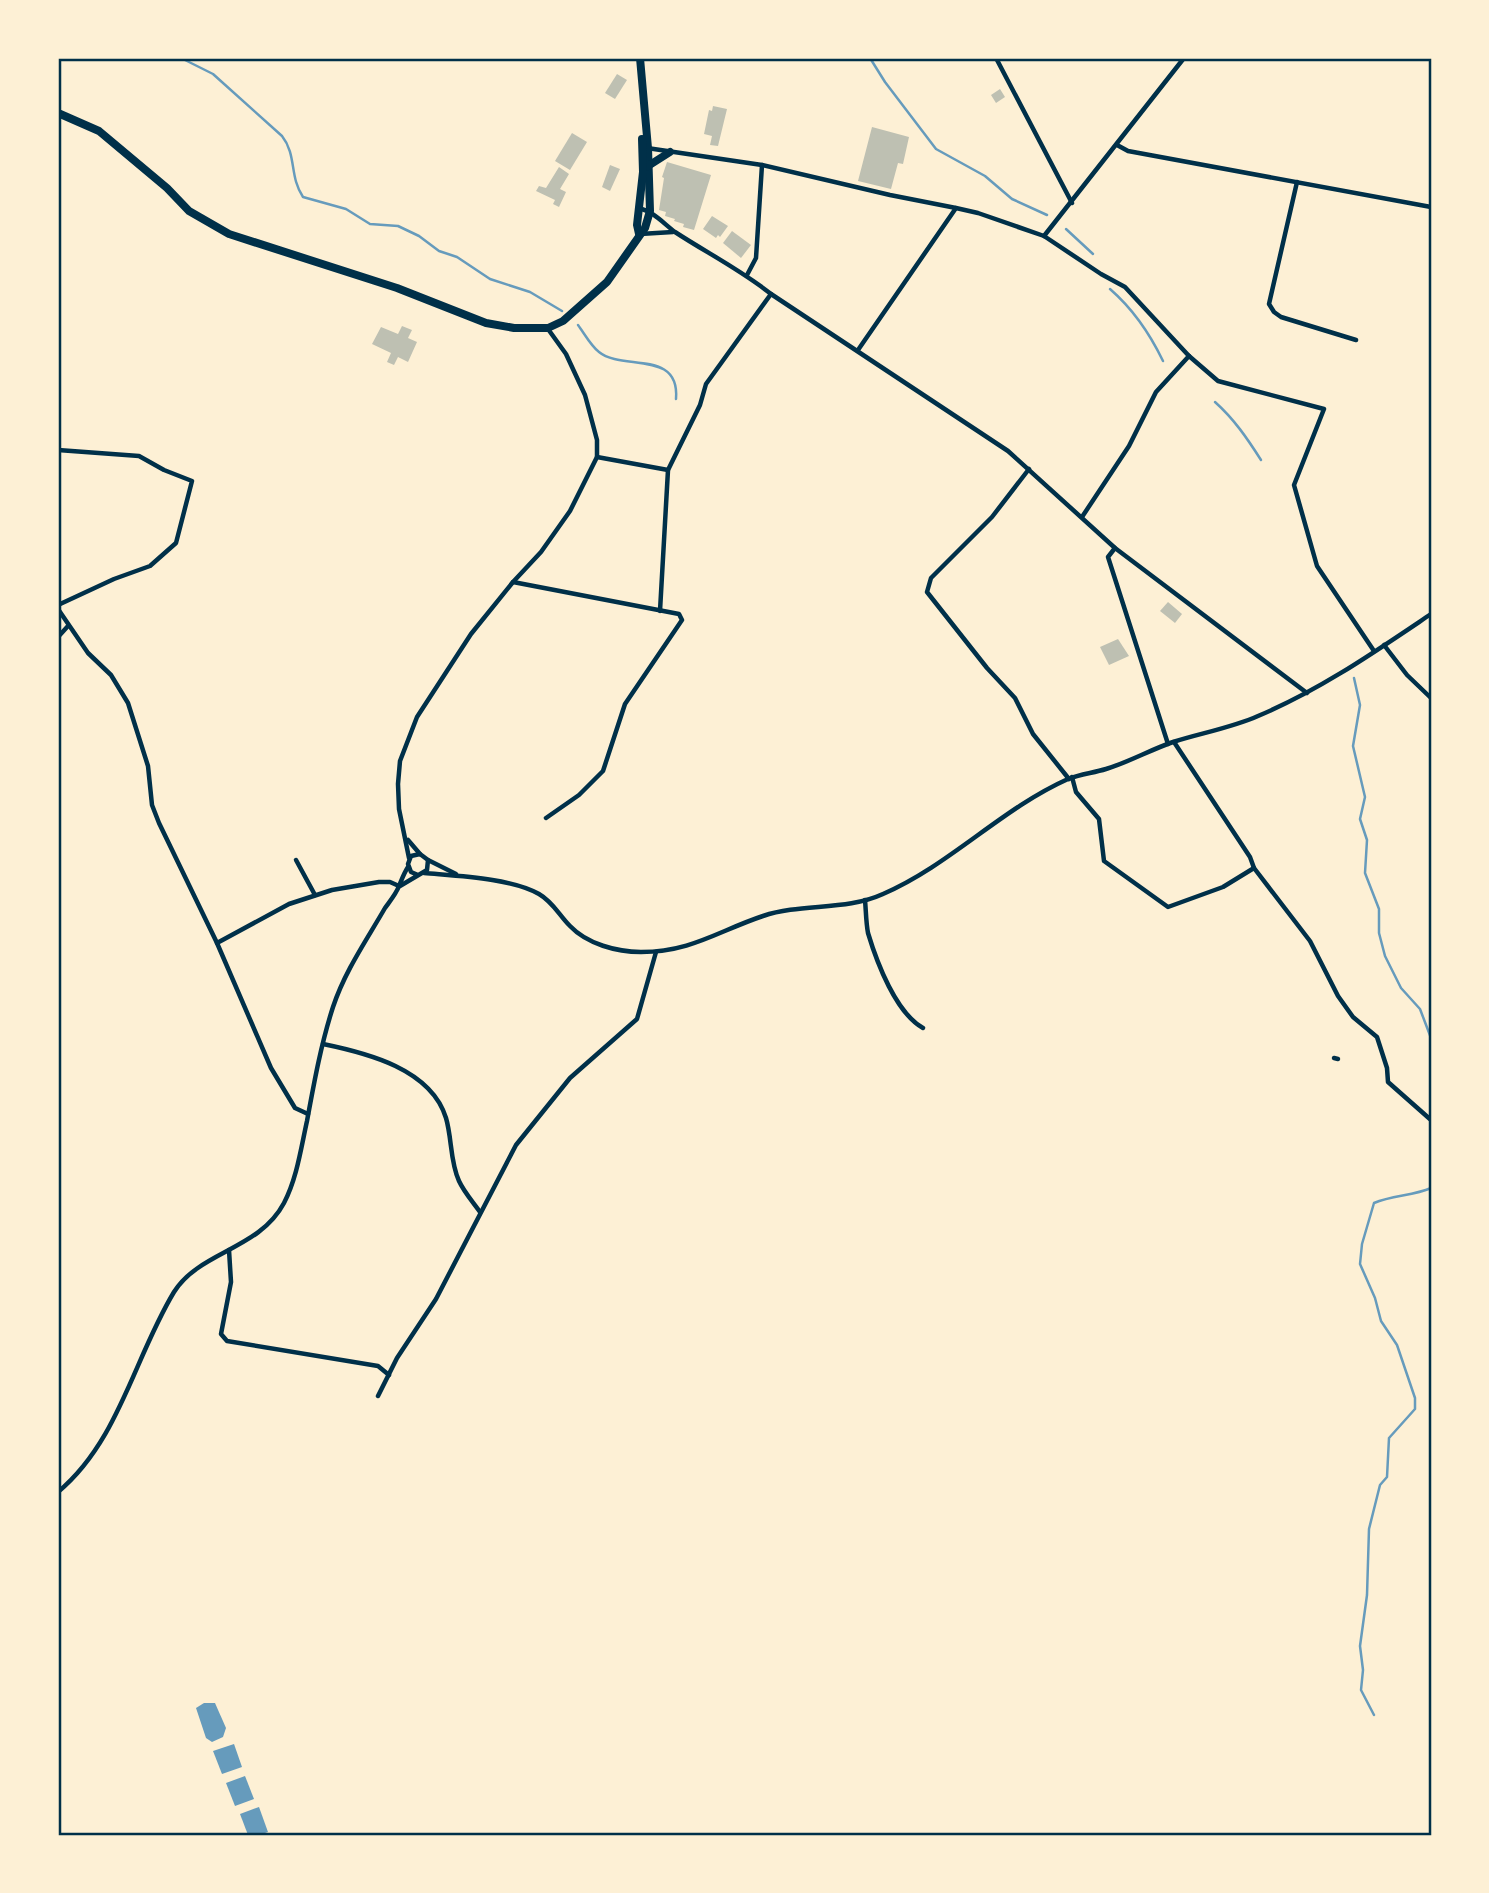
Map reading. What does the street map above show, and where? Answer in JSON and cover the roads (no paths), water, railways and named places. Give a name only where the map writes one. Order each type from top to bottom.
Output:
[{"type":"main road","points":[[58,113],[99,131],[167,188],[189,211],[229,234],[397,288],[486,323],[514,328],[548,328],[563,321],[607,282],[645,228],[650,211],[640,58]]},
{"type":"main road","points":[[639,234],[637,225],[645,148]]},
{"type":"main road","points":[[648,166],[670,152]]},
{"type":"street","points":[[996,58],[1072,202]]},
{"type":"street","points":[[1044,236],[1184,58]]},
{"type":"street","points":[[1116,145],[1128,151],[1431,207]]},
{"type":"street","points":[[645,148],[762,165],[978,213],[1044,236],[1125,287],[1189,356],[1218,381],[1324,409],[1294,485],[1317,566],[1374,652]]},
{"type":"street","points":[[747,275],[757,258],[762,165]]},
{"type":"street","points":[[1297,182],[1269,304],[1280,317],[1356,340]]},
{"type":"street","points":[[639,208],[650,211],[675,232],[747,275],[771,294],[1009,451],[1115,548],[1307,692]]},
{"type":"street","points":[[858,350],[956,208]]},
{"type":"street","points":[[639,234],[675,232]]},
{"type":"street","points":[[660,611],[668,470],[706,384],[771,294]]},
{"type":"street","points":[[58,1492],[87,1463],[106,1434],[175,1290],[195,1270],[247,1242],[268,1224],[284,1202],[300,1153],[323,1044],[341,985],[399,887],[408,866],[407,840],[399,808],[398,784],[400,761],[417,717],[471,634],[541,552],[570,511],[597,457],[597,440],[580,384],[566,354],[548,328]]},
{"type":"street","points":[[1082,517],[1129,446],[1156,392],[1189,356]]},
{"type":"street","points":[[58,450],[139,456],[192,481],[176,543],[150,566],[114,579],[58,607],[68,626],[88,653],[111,676],[128,703],[148,766],[152,805],[159,823],[217,943],[275,1076],[295,1108],[308,1114]]},
{"type":"street","points":[[597,457],[668,470]]},
{"type":"street","points":[[1029,469],[992,517],[931,578],[927,592],[987,668],[1015,698],[1033,734],[1070,778],[1076,792],[1099,819],[1104,861],[1168,907],[1223,887],[1254,867]]},
{"type":"street","points":[[1115,548],[1108,557],[1171,743],[1250,857],[1254,867],[1303,929],[1338,996],[1353,1017],[1377,1037],[1387,1068],[1388,1082],[1431,1120]]},
{"type":"street","points":[[513,582],[679,614],[682,620],[625,704],[603,771],[579,795],[546,818]]},
{"type":"street","points":[[399,887],[424,873],[457,875],[500,883],[540,894],[571,928],[598,944],[617,951],[656,952],[680,949],[697,944],[731,927],[773,913],[865,900],[908,883],[1037,795],[1070,778],[1108,768],[1171,743],[1257,717],[1307,692],[1431,614]]},
{"type":"street","points":[[58,637],[68,626]]},
{"type":"street","points":[[1384,645],[1407,675],[1431,698]]},
{"type":"street","points":[[407,840],[428,860],[457,875]]},
{"type":"street","points":[[409,858],[420,854]]},
{"type":"street","points":[[296,860],[315,895]]},
{"type":"street","points":[[424,873],[428,860]]},
{"type":"street","points":[[408,866],[411,872],[418,875]]},
{"type":"street","points":[[217,943],[289,904],[315,895],[379,882],[390,882],[399,887]]},
{"type":"street","points":[[865,900],[868,932],[886,980],[911,1021],[923,1028]]},
{"type":"street","points":[[378,1396],[397,1358],[436,1299],[516,1144],[570,1078],[637,1018],[656,952]]},
{"type":"street","points":[[323,1044],[377,1059],[415,1077],[429,1091],[440,1104],[446,1118],[458,1179],[480,1212]]},
{"type":"street","points":[[229,1250],[231,1282],[222,1323],[222,1334],[227,1341],[378,1366],[389,1375]]},
{"type":"water","points":[[204,1703],[215,1703],[226,1728],[223,1737],[212,1742],[206,1738],[196,1708]]},
{"type":"water","points":[[234,1744],[242,1767],[222,1774],[213,1751]]},
{"type":"water","points":[[245,1776],[254,1799],[235,1806],[226,1783]]},
{"type":"water","points":[[259,1807],[268,1832],[248,1835],[240,1814]]},
{"type":"waterway","points":[[181,58],[213,74],[282,136],[290,151],[296,181],[303,197],[346,209],[370,224],[398,226],[419,236],[439,251],[457,257],[490,279],[530,292],[562,311]]},
{"type":"waterway","points":[[870,58],[936,149],[985,176],[1012,199],[1047,215]]},
{"type":"waterway","points":[[1066,229],[1093,254]]},
{"type":"waterway","points":[[1110,289],[1140,322],[1163,361]]},
{"type":"waterway","points":[[578,325],[599,352],[609,357],[659,367],[669,373],[675,383],[676,399]]},
{"type":"waterway","points":[[1215,402],[1240,429],[1261,460]]},
{"type":"waterway","points":[[1354,678],[1360,705],[1353,746],[1365,797],[1360,819],[1367,840],[1365,873],[1379,909],[1379,933],[1385,956],[1401,988],[1420,1009],[1431,1038]]},
{"type":"waterway","points":[[1374,1715],[1361,1690],[1363,1670],[1360,1646],[1367,1595],[1369,1529],[1380,1485],[1387,1477],[1389,1438],[1415,1409],[1415,1398],[1397,1345],[1381,1321],[1375,1298],[1360,1264],[1362,1244],[1374,1203],[1431,1188]]}]
